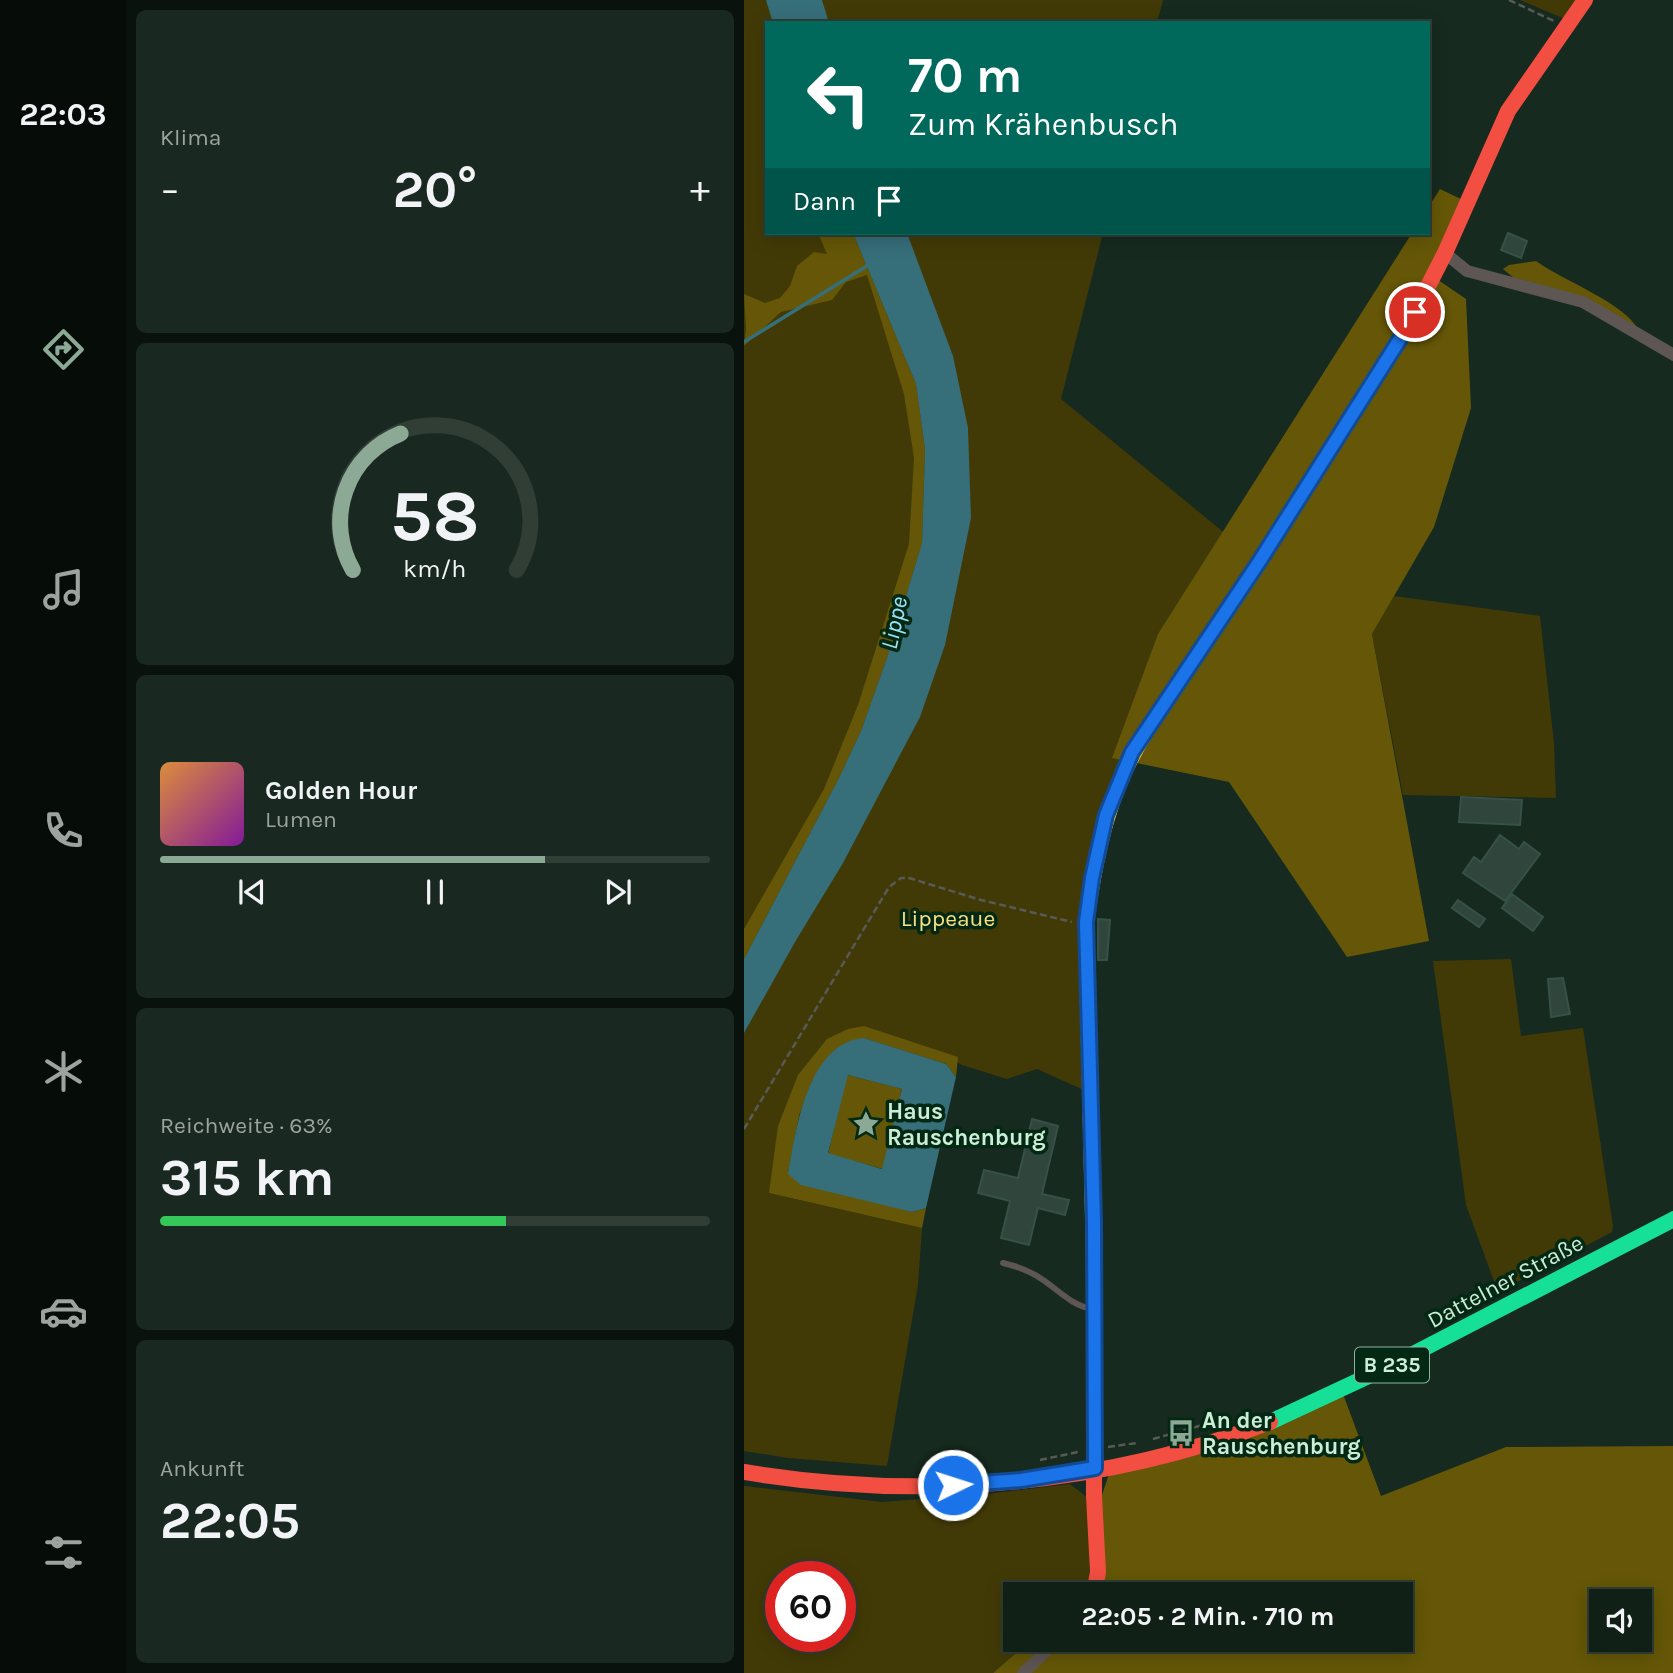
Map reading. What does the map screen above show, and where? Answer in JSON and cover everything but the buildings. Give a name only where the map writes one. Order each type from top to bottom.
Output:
[{"type":"street","points":[[1096,1582],[1095,1309],[1086,922],[1092,878],[1106,815],[1132,752],[1259,562],[1405,331],[1445,253],[1508,111],[1585,0]]},
{"type":"street","points":[[1445,253],[1467,271],[1583,302],[1673,355]]},
{"type":"street","name":"Dattelner Straße","points":[[744,1472],[803,1482],[885,1487],[1021,1480],[1176,1452],[1268,1422],[1375,1374],[1673,1219]]},
{"type":"street","points":[[1023,1673],[1045,1652]]},
{"type":"lane","points":[[1003,1262],[1023,1268],[1042,1279],[1079,1307],[1095,1309]]},
{"type":"path","points":[[1509,0],[1566,27]]},
{"type":"path","points":[[744,1129],[895,881],[909,878],[981,900],[1071,922],[1086,922]]},
{"type":"path","points":[[1037,1461],[1095,1449],[1143,1443],[1231,1418]]},
{"type":"green space","name":"Lippeaue","points":[[744,0],[1163,0],[1158,21],[765,21],[765,235],[1102,235],[1061,399],[1227,535],[1125,760],[1097,844],[1086,1091],[1037,1069],[1007,1079],[962,1065],[942,1054],[769,1193],[922,1228],[918,1285],[887,1466],[788,1458],[744,1451]]},
{"type":"green space","points":[[1520,0],[1578,0],[1565,19]]},
{"type":"green space","points":[[1394,596],[1540,616],[1554,743],[1556,798],[1403,795],[1372,634]]},
{"type":"green space","points":[[1511,959],[1521,1036],[1583,1028],[1613,1226],[1612,1232],[1498,1292],[1466,1205],[1433,961]]},
{"type":"green space","points":[[1070,1484],[1088,1498],[1090,1582],[1003,1582],[1003,1652],[1017,1652],[993,1673],[744,1673],[744,1486],[882,1502]]},
{"type":"shaded area","points":[[1440,189],[1465,201],[1431,275],[1466,299],[1471,408],[1434,527],[1372,634],[1429,941],[1347,957],[1229,782],[1112,758],[1158,634],[1411,235],[1430,235],[1430,205]]},
{"type":"shaded area","points":[[819,235],[854,235],[916,384],[925,449],[922,543],[887,658],[861,731],[744,959],[744,929],[824,789],[858,705],[909,544],[914,458],[904,394],[867,275],[846,282],[832,300],[781,312],[744,346],[744,294],[765,303],[780,298],[790,286],[797,266],[814,252],[827,254]]},
{"type":"shaded area","points":[[1536,261],[1621,311],[1639,331],[1519,282],[1503,269],[1509,265]]},
{"type":"shaded area","points":[[864,1026],[958,1057],[956,1077],[946,1064],[864,1038],[813,1079],[799,1115],[788,1173],[912,1212],[926,1208],[922,1228],[769,1193],[778,1126],[798,1075],[827,1039],[848,1029]]},
{"type":"shaded area","points":[[847,1075],[902,1089],[883,1169],[828,1154]]},
{"type":"shaded area","points":[[1343,1394],[1381,1496],[1506,1447],[1673,1446],[1673,1673],[993,1673],[1017,1652],[1413,1652],[1413,1582],[1091,1582],[1101,1498],[1109,1474]]},
{"type":"water","points":[[766,0],[822,0],[828,21],[772,21]]},
{"type":"water","points":[[854,235],[908,235],[953,356],[968,428],[971,518],[945,645],[920,717],[843,863],[744,1033],[744,959],[861,731],[887,658],[922,543],[925,449],[916,384]]},
{"type":"water","points":[[864,1038],[946,1064],[956,1077],[926,1208],[912,1212],[801,1185],[788,1174],[795,1135],[808,1091],[829,1055],[845,1043]],"holes":[[[848,1075],[902,1089],[882,1169],[828,1153]]]},
{"type":"waterway","points":[[744,342],[870,264]]},
{"type":"traffic: fast","points":[[1150,726],[1259,563],[1386,361]]},
{"type":"traffic: fast","points":[[1270,1422],[1390,1366],[1674,1219]]},
{"type":"traffic: slow","points":[[1094,1258],[1086,922],[1094,870],[1106,820],[1124,772],[1150,726]]},
{"type":"traffic: jam","points":[[1386,361],[1405,331],[1445,253],[1508,111],[1585,0]]},
{"type":"traffic: jam","points":[[1094,1258],[1096,1582]]},
{"type":"traffic: jam","points":[[744,1472],[810,1481],[876,1485],[943,1486],[1010,1482],[1077,1474],[1143,1461],[1207,1444],[1270,1422]]},
{"type":"place","name":"Haus Rauschenburg","points":[[866,1124]]},
{"type":"place","name":"An der Rauschenburg","points":[[1181,1433]]},
{"type":"route","points":[[953,1485],[1021,1480],[1095,1468],[1094,1222],[1086,922],[1088,899],[1106,815],[1132,752],[1259,562],[1415,312]]},
{"type":"water label","name":"Lippe","points":[[894,623]]}]
